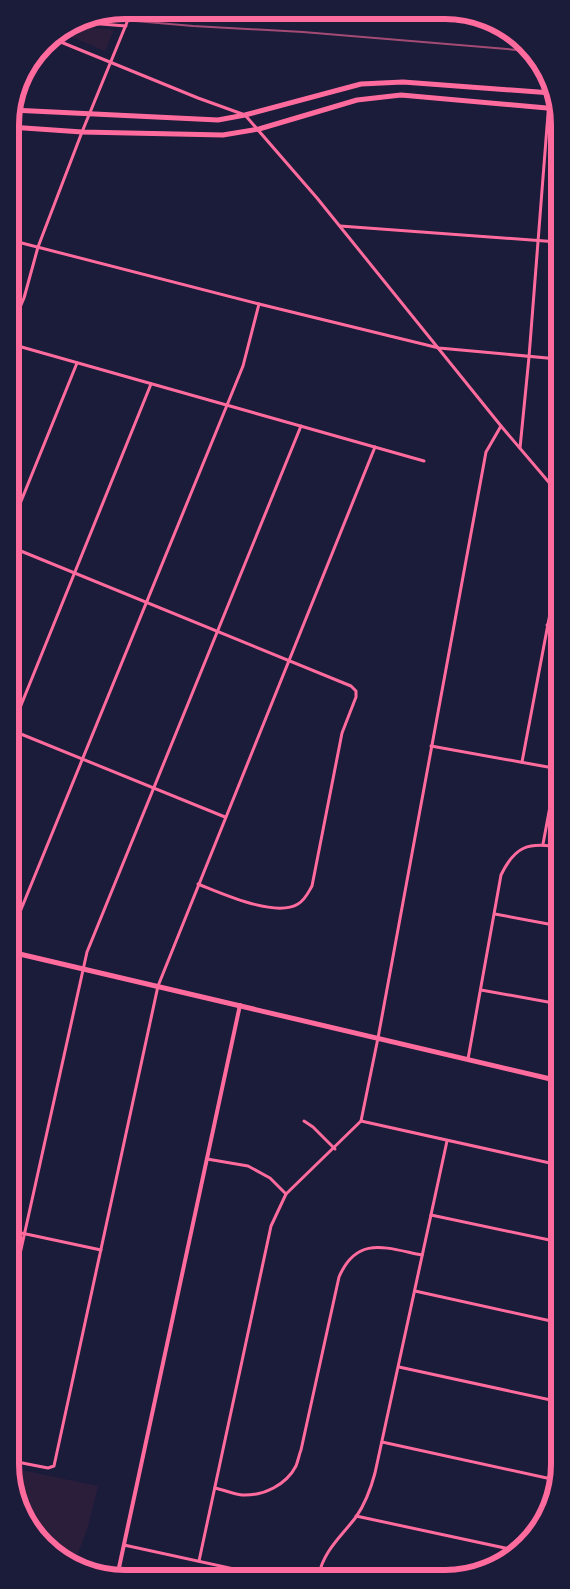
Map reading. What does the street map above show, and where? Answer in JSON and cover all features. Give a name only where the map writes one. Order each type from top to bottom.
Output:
[{"type":"main road","points":[[20,110],[218,120],[245,115],[361,84],[404,82],[546,91]]},
{"type":"main road","points":[[19,128],[82,132],[223,135],[259,130],[357,100],[401,95],[548,108]]},
{"type":"main road","points":[[19,954],[551,1079]]},
{"type":"street","points":[[19,310],[38,247],[82,132],[129,19]]},
{"type":"street","points":[[93,23],[126,26]]},
{"type":"street","points":[[60,41],[198,98],[245,115],[340,226],[501,426],[551,485]]},
{"type":"street","points":[[520,448],[539,240],[549,103]]},
{"type":"street","points":[[340,226],[551,241]]},
{"type":"street","points":[[19,242],[439,348],[551,358]]},
{"type":"street","points":[[19,916],[243,366],[259,304]]},
{"type":"street","points":[[19,346],[424,461]]},
{"type":"street","points":[[19,506],[77,363]]},
{"type":"street","points":[[19,710],[151,384]]},
{"type":"street","points":[[19,1260],[87,952],[300,426]]},
{"type":"street","points":[[199,1561],[271,1226],[286,1194],[361,1122],[486,452],[501,426]]},
{"type":"street","points":[[19,1462],[48,1468],[54,1466],[56,1461],[158,986],[375,447]]},
{"type":"street","points":[[19,550],[289,660],[351,686],[356,691],[356,697],[342,733],[312,886],[306,896],[299,904],[278,909],[235,899],[198,884]]},
{"type":"street","points":[[522,762],[551,605]]},
{"type":"street","points":[[547,625],[551,626]]},
{"type":"street","points":[[19,733],[225,817]]},
{"type":"street","points":[[431,746],[551,768]]},
{"type":"street","points":[[543,844],[551,804]]},
{"type":"street","points":[[468,1059],[501,875],[509,860],[525,847],[543,844],[551,846]]},
{"type":"street","points":[[495,914],[551,924]]},
{"type":"street","points":[[481,990],[551,1003]]},
{"type":"street","points":[[119,1570],[240,1005]]},
{"type":"street","points":[[304,1121],[313,1127],[335,1149]]},
{"type":"street","points":[[361,1122],[551,1163]]},
{"type":"street","points":[[320,1570],[324,1556],[356,1516],[371,1486],[399,1367],[447,1142]]},
{"type":"street","points":[[207,1159],[248,1166],[270,1178],[286,1194]]},
{"type":"street","points":[[431,1215],[551,1240]]},
{"type":"street","points":[[19,1233],[101,1250]]},
{"type":"street","points":[[215,1488],[242,1495],[258,1494],[273,1488],[287,1478],[296,1466],[339,1277],[344,1264],[355,1254],[368,1248],[383,1247],[422,1255]]},
{"type":"street","points":[[415,1291],[551,1321]]},
{"type":"street","points":[[399,1367],[551,1400]]},
{"type":"street","points":[[382,1442],[550,1479]]},
{"type":"street","points":[[356,1516],[509,1549]]},
{"type":"street","points":[[124,1545],[240,1570]]},
{"type":"shaded area","points":[[84,27],[114,30],[105,51],[68,35]]},
{"type":"shaded area","points":[[19,1470],[98,1486],[88,1526],[76,1558],[60,1548],[41,1529],[30,1511],[24,1498]]},
{"type":"railway","points":[[207,19],[226,21]]},
{"type":"railway","points":[[118,20],[303,32],[520,50]]}]
